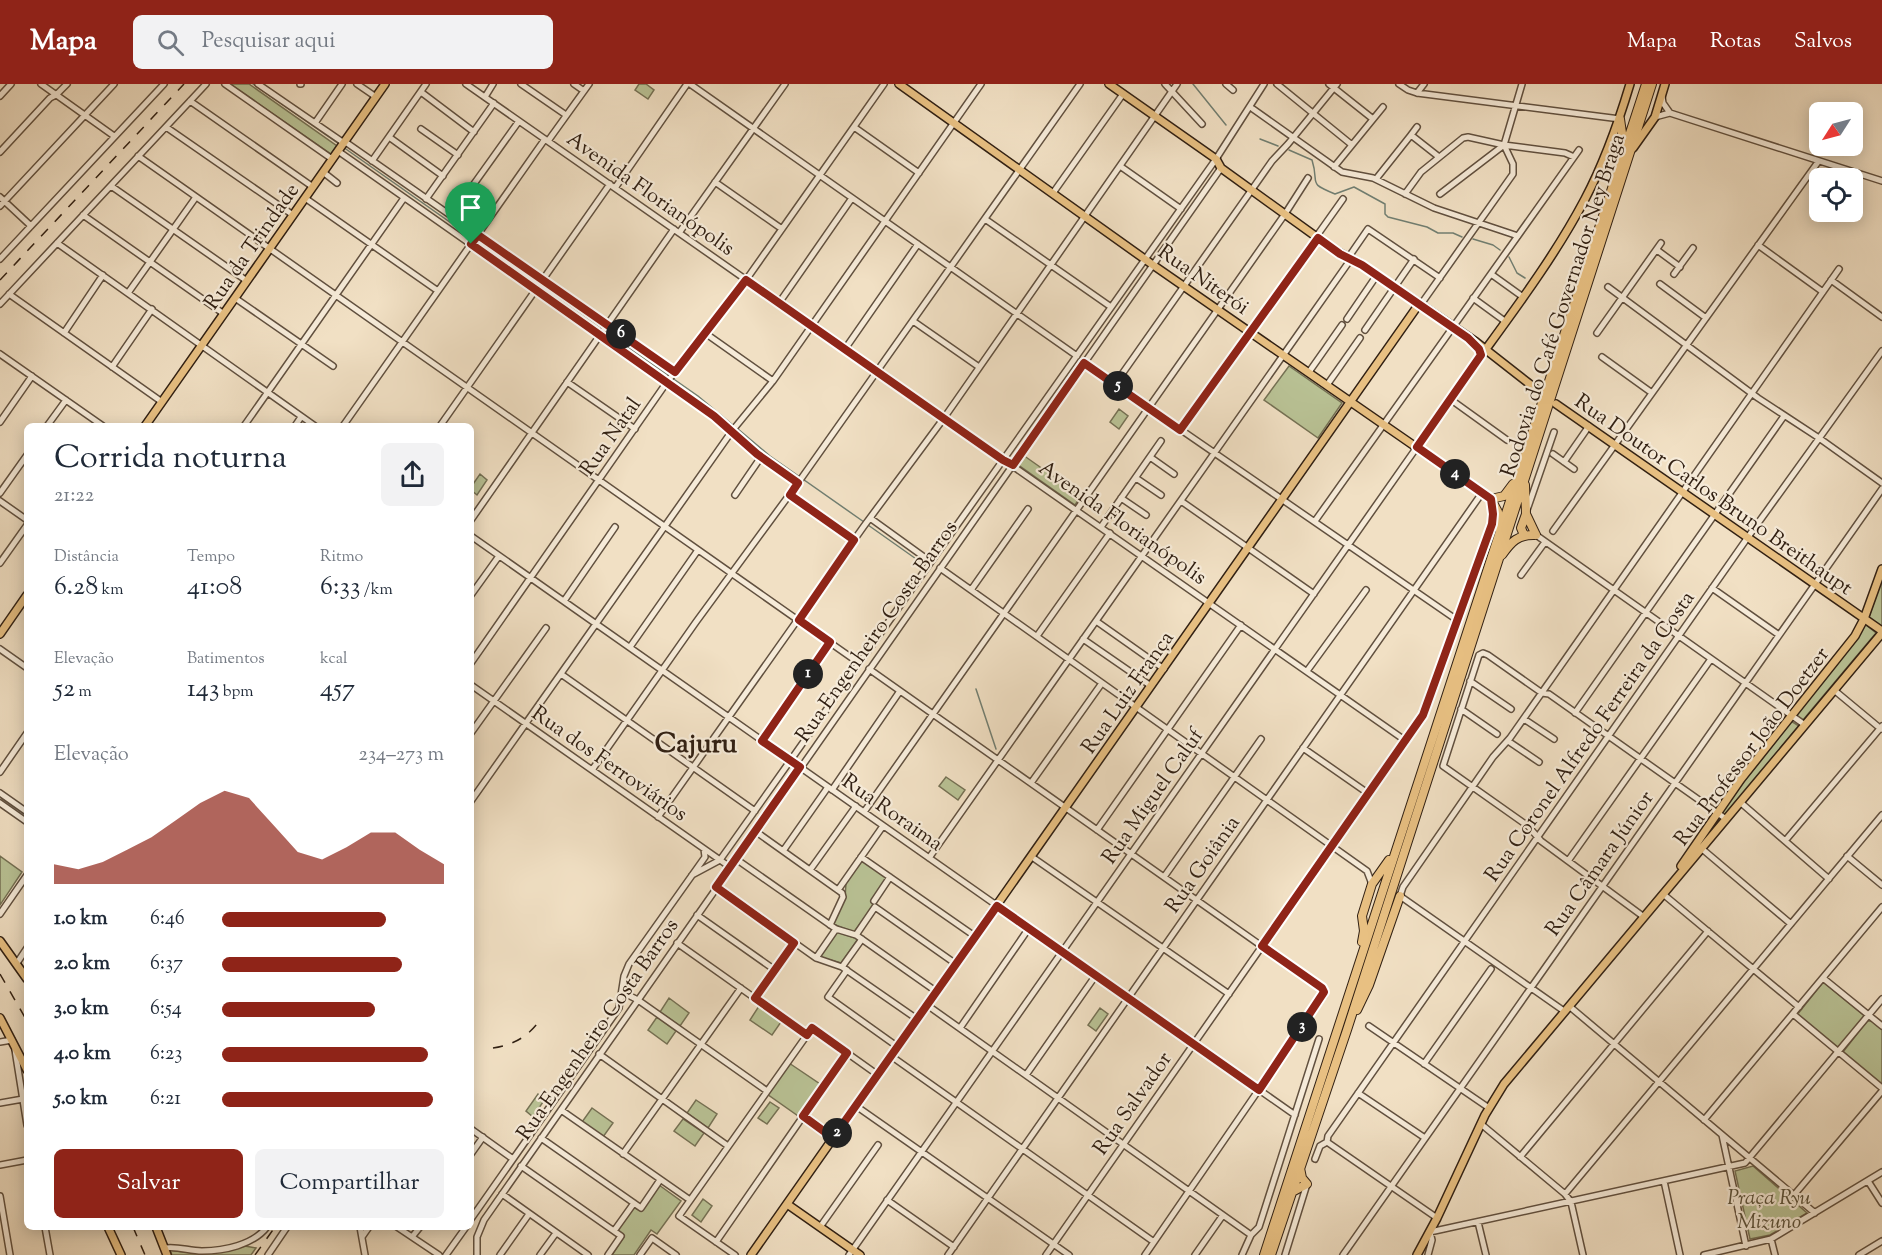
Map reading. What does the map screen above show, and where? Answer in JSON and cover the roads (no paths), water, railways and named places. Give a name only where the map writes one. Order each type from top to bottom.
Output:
[{"type":"highway","name":"Rodovia do Café Governador Ney Braga","points":[[1271,1255],[1347,1030],[1527,471],[1628,150],[1646,84]]},
{"type":"highway","name":"Rodovia do Café Governador Ney Braga","points":[[1264,1255],[1499,535],[1652,84]]},
{"type":"highway","points":[[1620,118],[1628,150]]},
{"type":"highway","points":[[1527,471],[1526,514],[1536,535]]},
{"type":"highway","points":[[1499,535],[1498,512],[1491,499],[1503,496],[1518,478]]},
{"type":"highway","points":[[1524,535],[1521,528],[1526,514]]},
{"type":"highway","points":[[1524,535],[1529,524]]},
{"type":"highway","points":[[1497,561],[1512,541],[1524,535],[1536,535]]},
{"type":"highway","points":[[1353,983],[1364,934],[1362,916],[1372,884],[1383,869],[1401,834]]},
{"type":"highway","points":[[1347,1030],[1369,985],[1400,897]]},
{"type":"highway","points":[[1291,1193],[1307,1184],[1302,1178],[1299,1167]]},
{"type":"main road","name":"Rua da Trindade","points":[[147,423],[384,84]]},
{"type":"main road","name":"Rua Niterói","points":[[899,84],[1153,265],[1491,499]]},
{"type":"main road","points":[[1109,84],[1216,159],[1221,168],[1317,238],[1377,275],[1453,327],[1487,355],[1497,358],[1536,389]]},
{"type":"main road","name":"Rua Miguel Caluf","points":[[1417,447],[1523,297],[1585,198],[1603,162],[1630,84]]},
{"type":"main road","points":[[1628,150],[1655,117],[1665,84]]},
{"type":"main road","name":"Rua Luiz França","points":[[751,1255],[1419,304]]},
{"type":"main road","name":"Rua Doutor Carlos Bruno Breithaupt","points":[[1556,404],[1882,632]]},
{"type":"main road","name":"Rua Professor João Doetzer","points":[[1663,894],[1741,779],[1852,640],[1864,619],[1882,570]]},
{"type":"main road","points":[[0,634],[24,599]]},
{"type":"main road","name":"Rua Professor João Doetzer","points":[[1417,1255],[1489,1108],[1509,1077],[1882,632]]},
{"type":"main road","points":[[0,941],[24,974]]},
{"type":"main road","points":[[0,1018],[24,1064]]},
{"type":"main road","points":[[787,1204],[850,1252],[860,1255]]},
{"type":"main road","points":[[109,1230],[121,1255]]},
{"type":"main road","points":[[157,1230],[166,1252]]},
{"type":"street","points":[[0,96],[11,84]]},
{"type":"street","points":[[40,84],[49,90],[53,97],[85,115],[114,136]]},
{"type":"street","points":[[0,152],[67,84]]},
{"type":"street","points":[[31,226],[2,201],[114,84]]},
{"type":"street","points":[[0,259],[164,84]]},
{"type":"street","points":[[0,304],[206,84]]},
{"type":"street","points":[[225,84],[332,159]]},
{"type":"street","points":[[258,84],[675,372]]},
{"type":"street","points":[[315,123],[342,84]]},
{"type":"street","points":[[357,84],[376,97]]},
{"type":"street","points":[[372,161],[426,84]]},
{"type":"street","name":"Avenida Florianópolis","points":[[466,84],[1406,741]]},
{"type":"street","points":[[485,97],[493,84]]},
{"type":"street","points":[[521,84],[566,115]]},
{"type":"street","points":[[574,84],[584,91]]},
{"type":"street","points":[[345,423],[471,244],[589,84]]},
{"type":"street","points":[[442,423],[543,280],[688,84],[1077,356]]},
{"type":"street","points":[[474,516],[607,325],[715,182],[785,84]]},
{"type":"street","name":"Rua Natal","points":[[474,659],[667,382],[746,280],[884,84]]},
{"type":"street","points":[[474,797],[732,431],[773,381],[981,84]]},
{"type":"street","points":[[592,770],[790,495],[1080,84]]},
{"type":"street","points":[[1165,84],[1202,124]]},
{"type":"street","points":[[658,817],[854,540],[944,418],[1178,84]]},
{"type":"street","points":[[1226,84],[1233,90]]},
{"type":"street","name":"Rua Engenheiro Costa Barros","points":[[477,1255],[478,1233],[484,1220],[716,887],[725,864],[755,811],[1216,159],[1264,84]]},
{"type":"street","points":[[1277,84],[1352,145]]},
{"type":"street","points":[[1399,84],[1417,93],[1620,118]]},
{"type":"street","points":[[1417,93],[1424,84]]},
{"type":"street","points":[[1440,194],[1504,145],[1522,84]]},
{"type":"street","points":[[1115,384],[1274,158],[1294,137],[1333,85],[1373,119]]},
{"type":"street","points":[[421,92],[474,132]]},
{"type":"street","points":[[1053,192],[1123,94]]},
{"type":"street","points":[[1662,94],[1663,103],[1670,113]]},
{"type":"street","points":[[190,101],[313,187]]},
{"type":"street","points":[[426,199],[494,104]]},
{"type":"street","points":[[1334,167],[1383,107]]},
{"type":"street","points":[[1253,109],[1334,167],[1346,173],[1376,179],[1434,208],[1518,236]]},
{"type":"street","points":[[1655,117],[1670,113],[1882,181]]},
{"type":"street","points":[[451,216],[519,121]]},
{"type":"street","points":[[166,127],[293,215]]},
{"type":"street","points":[[854,127],[919,173]]},
{"type":"street","points":[[1376,179],[1417,127]]},
{"type":"street","points":[[421,129],[458,154]]},
{"type":"street","points":[[1411,135],[1439,157]]},
{"type":"street","points":[[389,137],[443,176]]},
{"type":"street","points":[[1405,194],[1421,172],[1465,137],[1565,153],[1574,157]]},
{"type":"street","name":"Rua Luiz França","points":[[1419,304],[1425,300],[1514,171],[1504,145]]},
{"type":"street","points":[[1315,521],[1579,150]]},
{"type":"street","points":[[338,151],[667,382],[714,416],[761,457],[800,480]]},
{"type":"street","points":[[138,156],[860,663]]},
{"type":"street","points":[[1553,531],[1818,162]]},
{"type":"street","points":[[1120,166],[1181,208]]},
{"type":"street","name":"Rua Engenheiro Costa Barros","points":[[692,875],[736,859],[1221,168]]},
{"type":"street","points":[[323,172],[338,183]]},
{"type":"street","points":[[864,812],[1285,214],[1308,178]]},
{"type":"street","points":[[715,182],[782,229]]},
{"type":"street","points":[[111,186],[247,281]]},
{"type":"street","points":[[128,292],[196,196]]},
{"type":"street","points":[[305,198],[438,291]]},
{"type":"street","points":[[246,423],[404,198]]},
{"type":"street","points":[[779,303],[852,198]]},
{"type":"street","points":[[1180,430],[1343,199]]},
{"type":"street","points":[[83,215],[224,314]]},
{"type":"street","points":[[986,219],[1111,308]]},
{"type":"street","points":[[929,858],[1284,355],[1368,229],[1440,278]]},
{"type":"street","points":[[57,243],[311,423]]},
{"type":"street","points":[[1597,333],[1661,243]]},
{"type":"street","points":[[845,349],[918,244]]},
{"type":"street","points":[[1758,245],[1823,292]]},
{"type":"street","points":[[1674,274],[1693,248]]},
{"type":"street","points":[[1656,250],[1680,267]]},
{"type":"street","points":[[1365,330],[1414,259]]},
{"type":"street","points":[[1815,1213],[1614,1044],[1400,897],[1405,884],[1496,753],[1524,719],[1839,269]]},
{"type":"street","points":[[1491,274],[1523,297]]},
{"type":"street","points":[[64,333],[104,275]]},
{"type":"street","points":[[1347,319],[1377,275]]},
{"type":"street","points":[[1831,280],[1882,317]]},
{"type":"street","points":[[1660,284],[1706,318]]},
{"type":"street","points":[[1608,287],[1784,416],[1882,483]]},
{"type":"street","points":[[9,294],[162,402]]},
{"type":"street","points":[[235,298],[333,366]]},
{"type":"street","points":[[1473,298],[1506,322]]},
{"type":"street","points":[[112,367],[152,309]]},
{"type":"street","points":[[913,321],[979,367]]},
{"type":"street","points":[[1309,372],[1342,325]]},
{"type":"street","points":[[705,333],[773,381]]},
{"type":"street","points":[[1327,385],[1359,338]]},
{"type":"street","name":"Rua Coronel Alfredo Ferreira da Costa","points":[[1315,1159],[1320,1146],[1328,1142],[1328,1136],[1464,941],[1748,537],[1882,351]]},
{"type":"street","points":[[0,354],[96,423]]},
{"type":"street","points":[[1602,357],[1652,393]]},
{"type":"street","points":[[1084,363],[1457,620]]},
{"type":"street","points":[[0,422],[32,376]]},
{"type":"street","points":[[567,382],[635,429]]},
{"type":"street","points":[[1450,399],[1507,440]]},
{"type":"street","points":[[49,423],[66,400]]},
{"type":"street","points":[[1575,713],[1784,416]]},
{"type":"street","points":[[297,423],[302,417]]},
{"type":"street","points":[[1564,462],[1589,426]]},
{"type":"street","points":[[1526,514],[1554,432]]},
{"type":"street","points":[[1101,527],[1161,441]]},
{"type":"street","name":"Rua Miguel Caluf","points":[[850,1252],[1417,447]]},
{"type":"street","points":[[1553,454],[1574,469]]},
{"type":"street","points":[[735,495],[761,457]]},
{"type":"street","points":[[1150,457],[1174,474]]},
{"type":"street","points":[[0,493],[24,459]]},
{"type":"street","points":[[1136,477],[1161,495]]},
{"type":"street","name":"Rua Câmara Júnior","points":[[1343,1255],[1882,489]]},
{"type":"street","name":"Rua Goiânia","points":[[948,1255],[1482,493]]},
{"type":"street","points":[[790,495],[854,540]]},
{"type":"street","points":[[1121,498],[1146,515]]},
{"type":"street","name":"Rua Salvador","points":[[1046,1255],[1426,710],[1492,524],[1491,499]]},
{"type":"street","points":[[0,501],[24,518]]},
{"type":"street","points":[[1181,501],[1314,594]]},
{"type":"street","points":[[971,590],[1028,509]]},
{"type":"street","points":[[868,522],[931,562]]},
{"type":"street","points":[[564,601],[615,527]]},
{"type":"street","points":[[0,563],[24,529]]},
{"type":"street","points":[[1036,636],[1110,533]]},
{"type":"street","points":[[1536,535],[1805,725]]},
{"type":"street","name":"Rua Roraima","points":[[474,538],[1295,1115]]},
{"type":"street","points":[[1521,575],[1545,542]]},
{"type":"street","points":[[630,648],[698,550]]},
{"type":"street","points":[[474,591],[499,556]]},
{"type":"street","points":[[940,568],[1367,871],[1372,884]]},
{"type":"street","points":[[1712,588],[1779,635]]},
{"type":"street","points":[[1307,671],[1366,590]]},
{"type":"street","points":[[1096,621],[1164,669]]},
{"type":"street","points":[[1097,830],[1241,625]]},
{"type":"street","points":[[474,729],[546,628]]},
{"type":"street","points":[[1083,639],[1151,686]]},
{"type":"street","points":[[762,741],[830,642]]},
{"type":"street","points":[[0,649],[24,666]]},
{"type":"street","points":[[1644,917],[1542,841],[1528,826],[1443,766],[1477,657],[1484,653],[1542,693],[1549,694],[1725,819]]},
{"type":"street","points":[[1568,861],[1711,659]]},
{"type":"street","points":[[869,669],[1322,988],[1324,992],[1145,1255]]},
{"type":"street","points":[[561,674],[755,811]]},
{"type":"street","points":[[1470,681],[1510,709]]},
{"type":"street","points":[[1031,783],[1102,683]]},
{"type":"street","name":"Rua dos Ferroviários","points":[[474,687],[725,864]]},
{"type":"street","points":[[1785,841],[1881,728],[1834,690]]},
{"type":"street","points":[[783,851],[900,691]]},
{"type":"street","points":[[1461,710],[1497,734]]},
{"type":"street","points":[[1524,719],[1554,739]]},
{"type":"street","points":[[0,772],[24,737]]},
{"type":"street","points":[[1164,877],[1261,738]]},
{"type":"street","points":[[1508,741],[1539,762]]},
{"type":"street","points":[[1303,748],[1369,794]]},
{"type":"street","points":[[0,793],[24,807]]},
{"type":"street","points":[[1740,802],[1828,879]]},
{"type":"street","points":[[0,803],[24,820]]},
{"type":"street","points":[[810,870],[856,806]]},
{"type":"street","points":[[1565,1194],[1882,815]]},
{"type":"street","points":[[838,890],[883,826]]},
{"type":"street","points":[[755,831],[842,893],[843,897],[830,925]]},
{"type":"street","name":"Rua Engenheiro Costa Barros","points":[[474,1215],[619,1008],[622,982],[629,964],[705,857],[704,849]]},
{"type":"street","points":[[1701,849],[1791,924]]},
{"type":"street","points":[[1847,856],[1882,885]]},
{"type":"street","points":[[861,857],[976,937]]},
{"type":"street","points":[[1032,857],[1228,994]]},
{"type":"street","points":[[736,859],[836,929],[856,935],[937,992]]},
{"type":"street","points":[[1367,871],[1383,869]]},
{"type":"street","points":[[856,935],[890,877]]},
{"type":"street","points":[[0,914],[24,879]]},
{"type":"street","points":[[716,887],[816,958],[845,968],[917,1019]]},
{"type":"street","points":[[1663,894],[1799,1007]]},
{"type":"street","points":[[874,904],[956,964]]},
{"type":"street","points":[[1704,1120],[1882,907]]},
{"type":"street","points":[[697,915],[775,970]]},
{"type":"street","points":[[960,1028],[1029,928]]},
{"type":"street","points":[[816,958],[836,929]]},
{"type":"street","points":[[1520,1157],[1708,932]]},
{"type":"street","points":[[862,939],[828,998],[898,1047]]},
{"type":"street","points":[[677,943],[807,1035]]},
{"type":"street","points":[[755,998],[794,943]]},
{"type":"street","points":[[17,963],[24,952]]},
{"type":"street","points":[[1424,1064],[1491,969]]},
{"type":"street","points":[[1026,1075],[1096,975]]},
{"type":"street","points":[[1823,978],[1882,1026]]},
{"type":"street","points":[[622,982],[628,995],[767,1091]]},
{"type":"street","points":[[623,1154],[741,988]]},
{"type":"street","points":[[1428,1255],[1432,1240],[1430,1232],[1743,1164],[1882,999]]},
{"type":"street","points":[[927,1005],[1251,1235]]},
{"type":"street","points":[[1793,1014],[1882,1090],[1794,1195]]},
{"type":"street","points":[[1370,1026],[1489,1108]]},
{"type":"street","points":[[735,1255],[679,1216],[812,1028],[878,1075]]},
{"type":"street","points":[[1242,1255],[1251,1235],[1259,1227],[1319,1039]]},
{"type":"street","points":[[0,1042],[12,1040]]},
{"type":"street","points":[[16,1048],[24,1106]]},
{"type":"street","points":[[716,1242],[847,1053]]},
{"type":"street","points":[[599,1054],[728,1146]]},
{"type":"street","points":[[891,1056],[1154,1242]]},
{"type":"street","points":[[1358,1093],[1425,1138]]},
{"type":"street","points":[[0,1103],[23,1099]]},
{"type":"street","points":[[856,1106],[1069,1255]]},
{"type":"street","points":[[561,1110],[690,1200]]},
{"type":"street","points":[[803,1116],[833,1138]]},
{"type":"street","points":[[1481,1124],[1565,1194],[1571,1202],[1583,1255]]},
{"type":"street","points":[[474,1131],[513,1159]]},
{"type":"street","points":[[1722,1135],[1746,1246]]},
{"type":"street","points":[[474,1150],[483,1137]]},
{"type":"street","points":[[541,1138],[641,1208],[660,1180]]},
{"type":"street","points":[[1328,1142],[1437,1218]]},
{"type":"street","points":[[820,1227],[878,1145]]},
{"type":"street","points":[[0,1165],[24,1161]]},
{"type":"street","points":[[521,1166],[621,1236],[608,1255]]},
{"type":"street","points":[[1704,1255],[1771,1239],[1882,1172]]},
{"type":"street","points":[[1664,1181],[1680,1255]]},
{"type":"street","points":[[1868,1181],[1882,1203]]},
{"type":"street","points":[[1285,1255],[1307,1184]]},
{"type":"street","points":[[502,1194],[584,1254]]},
{"type":"street","points":[[0,1196],[10,1255]]},
{"type":"street","points":[[887,1200],[954,1247]]},
{"type":"street","points":[[614,1231],[634,1203]]},
{"type":"street","points":[[500,1255],[529,1214]]},
{"type":"street","points":[[1195,1255],[1223,1215]]},
{"type":"street","points":[[1479,1222],[1486,1255]]},
{"type":"street","points":[[46,1230],[50,1255]]},
{"type":"street","points":[[166,1252],[178,1247],[203,1251],[224,1249],[256,1238],[264,1230]]},
{"type":"street","points":[[268,1255],[285,1230]]},
{"type":"street","points":[[361,1230],[365,1255]]},
{"type":"street","points":[[362,1237],[367,1230]]},
{"type":"street","points":[[402,1230],[439,1255]]},
{"type":"street","points":[[412,1237],[418,1230]]},
{"type":"street","points":[[446,1255],[464,1230]]},
{"type":"street","points":[[540,1255],[556,1233]]},
{"type":"street","points":[[640,1255],[652,1238],[676,1255]]},
{"type":"street","points":[[1771,1239],[1775,1255]]},
{"type":"street","points":[[1859,1255],[1882,1241]]},
{"type":"waterway","points":[[253,84],[339,144]]},
{"type":"waterway","points":[[1193,84],[1226,125]]},
{"type":"waterway","points":[[1260,139],[1278,146]]},
{"type":"waterway","points":[[343,147],[538,284]]},
{"type":"waterway","points":[[1289,150],[1312,160],[1316,182],[1320,187],[1335,194],[1354,187],[1385,204],[1385,214],[1388,217],[1427,227],[1438,233],[1453,233],[1462,237]]},
{"type":"waterway","points":[[1473,239],[1493,245],[1500,250]]},
{"type":"waterway","points":[[1509,257],[1517,273],[1525,278]]},
{"type":"waterway","points":[[542,286],[602,328]]},
{"type":"waterway","points":[[605,331],[698,396],[734,426]]},
{"type":"waterway","points":[[738,429],[770,456],[864,522]]},
{"type":"waterway","points":[[868,525],[919,561]]},
{"type":"waterway","points":[[976,689],[996,749]]},
{"type":"waterway","points":[[0,797],[24,814]]},
{"type":"railway","points":[[0,280],[184,84]]},
{"type":"railway","points":[[0,974],[24,1016]]},
{"type":"railway","points":[[493,1048],[520,1039],[540,1020]]},
{"type":"railway","points":[[134,1230],[145,1255]]},
{"type":"railway","points":[[255,1255],[273,1230]]},
{"type":"district","name":"Cajuru","points":[[696,743]]},
{"type":"park label","name":"Praça Ryu Mizuno","points":[[1769,1209]]}]
